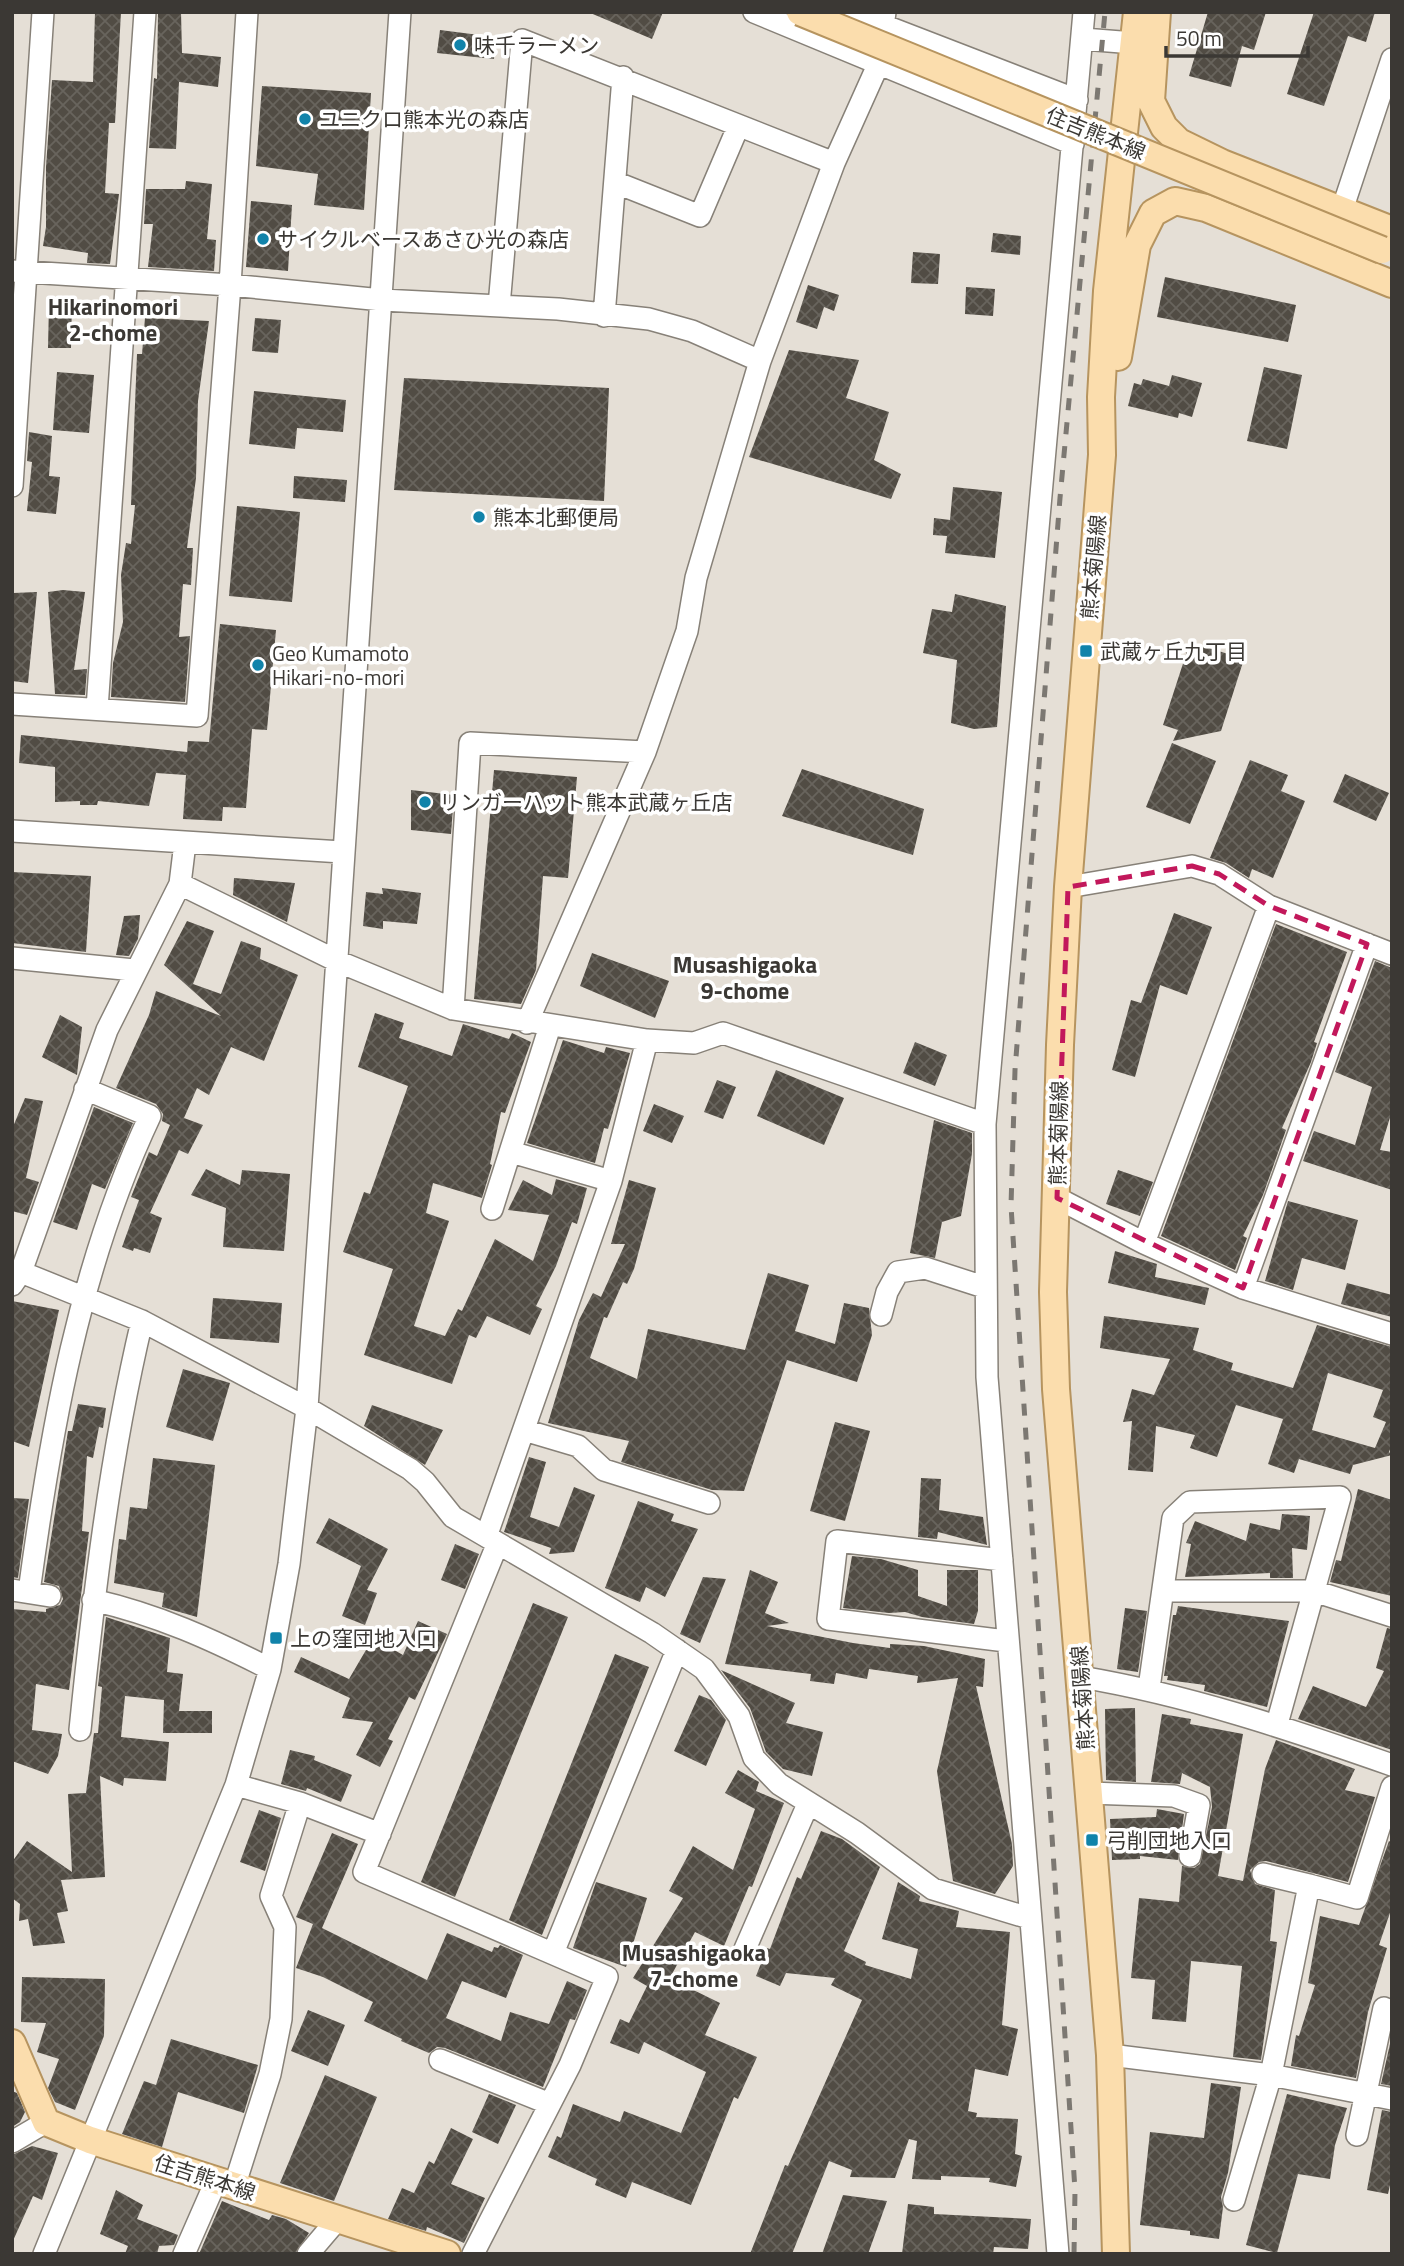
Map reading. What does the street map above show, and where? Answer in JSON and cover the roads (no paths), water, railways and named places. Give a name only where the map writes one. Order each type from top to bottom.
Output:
[{"type":"main road","name":"住吉熊本線","points":[[800,12],[1389,245]]},
{"type":"main road","name":"熊本菊陽線","points":[[1116,2254],[1110,2055],[1056,1389],[1053,1292],[1060,1045],[1068,887],[1102,455],[1101,397],[1107,291],[1137,12]]},
{"type":"main road","points":[[1157,12],[1151,101],[1164,127],[1179,142],[1199,153],[1342,210],[1389,245]]},
{"type":"main road","points":[[1102,455],[1137,245],[1153,214],[1175,201],[1206,208],[1392,284]]},
{"type":"main road","points":[[12,2043],[46,2122]]},
{"type":"main road","name":"住吉熊本線","points":[[46,2122],[90,2140],[447,2254]]},
{"type":"street","points":[[12,486],[19,272],[43,12]]},
{"type":"street","points":[[97,709],[145,12]]},
{"type":"street","points":[[12,704],[197,716],[230,285],[247,12]]},
{"type":"street","points":[[44,2254],[236,1785],[270,1669],[289,1564],[307,1408],[400,12]]},
{"type":"street","points":[[754,12],[1073,144]]},
{"type":"street","points":[[849,12],[884,19],[1077,100]]},
{"type":"street","points":[[1058,2254],[1044,2064],[1006,1641],[987,1377],[984,1287],[985,1124],[1084,12]]},
{"type":"street","points":[[527,1023],[645,752],[688,631],[696,578],[760,361],[834,163],[878,65],[884,19]]},
{"type":"street","points":[[1083,39],[1134,43]]},
{"type":"street","points":[[499,306],[522,40],[834,163]]},
{"type":"street","points":[[1342,210],[1382,120],[1392,59]]},
{"type":"street","points":[[604,316],[617,183],[622,78]]},
{"type":"street","points":[[617,183],[700,216],[738,127]]},
{"type":"street","points":[[19,272],[230,285],[382,300],[558,309],[649,319],[692,331],[760,361]]},
{"type":"street","points":[[453,1009],[470,743],[645,752]]},
{"type":"street","points":[[12,831],[342,852]]},
{"type":"street","points":[[185,843],[180,884],[134,970],[85,1088],[17,1279],[84,1297],[142,1321],[307,1408],[410,1469],[425,1482],[453,1517],[677,1650],[704,1669],[739,1716],[754,1758],[779,1784],[857,1833],[933,1889],[1029,1918]]},
{"type":"street","points":[[1068,887],[1192,866],[1219,874],[1269,906],[1392,954]]},
{"type":"street","points":[[180,884],[337,961],[453,1009],[527,1023],[648,1040],[694,1043],[723,1033],[887,1087],[985,1124]]},
{"type":"street","points":[[1144,1243],[1269,906]]},
{"type":"street","points":[[1243,1288],[1367,944]]},
{"type":"street","points":[[12,958],[134,970]]},
{"type":"street","points":[[492,1209],[550,1026]]},
{"type":"street","points":[[473,2254],[550,2104],[607,1977],[364,1872],[492,1539],[524,1430],[611,1181],[648,1040]]},
{"type":"street","points":[[31,1593],[46,1464],[66,1364],[116,1195],[150,1116],[85,1088]]},
{"type":"street","points":[[511,1152],[611,1181]]},
{"type":"street","points":[[1057,1198],[1144,1243],[1243,1288],[1392,1334]]},
{"type":"street","points":[[881,1315],[877,1290],[898,1272],[925,1268],[984,1287]]},
{"type":"street","points":[[80,1730],[93,1600],[122,1407],[142,1321]]},
{"type":"street","points":[[524,1430],[578,1446],[604,1471],[709,1503]]},
{"type":"street","points":[[1149,1688],[1165,1591],[1172,1518],[1190,1502],[1340,1496],[1277,1724]]},
{"type":"street","points":[[1002,1560],[837,1541],[828,1619],[1006,1641]]},
{"type":"street","points":[[1165,1591],[1314,1591],[1392,1616]]},
{"type":"street","points":[[93,1600],[148,1613],[211,1639],[270,1669]]},
{"type":"street","points":[[553,1953],[677,1650]]},
{"type":"street","points":[[1081,1677],[1149,1688],[1277,1724],[1392,1765]]},
{"type":"street","points":[[236,1785],[300,1803],[380,1834]]},
{"type":"street","points":[[1263,1874],[1357,1898],[1392,1787]]},
{"type":"street","points":[[1089,1793],[1174,1796],[1199,1805],[1190,1856]]},
{"type":"street","points":[[184,2254],[225,2184],[270,2074],[281,2019],[285,1927],[271,1896],[300,1803]]},
{"type":"street","points":[[745,1950],[808,1804]]},
{"type":"street","points":[[1234,2200],[1271,2075],[1309,1885]]},
{"type":"street","points":[[1357,2134],[1384,2008]]},
{"type":"street","points":[[1110,2055],[1271,2075],[1392,2099]]},
{"type":"street","points":[[440,2060],[550,2104]]},
{"type":"street","points":[[12,2142],[46,2122]]},
{"type":"street","points":[[308,2254],[337,2220]]},
{"type":"railway","points":[[1074,2254],[1075,2190],[1011,1206],[1015,1070],[1060,498],[1105,12]]},
{"type":"place","name":"味千ラーメン","points":[[460,45]]},
{"type":"place","name":"ユニクロ熊本光の森店","points":[[305,119]]},
{"type":"place","name":"サイクルベースあさひ光の森店","points":[[263,239]]},
{"type":"place","name":"熊本北郵便局","points":[[479,517]]},
{"type":"place","name":"武蔵ヶ丘九丁目","points":[[1086,651]]},
{"type":"place","name":"Geo Kumamoto Hikari-no-mori","points":[[258,665]]},
{"type":"place","name":"リンガーハット熊本武蔵ヶ丘店","points":[[425,802]]},
{"type":"place","name":"上の窪団地入口","points":[[276,1638]]},
{"type":"place","name":"弓削団地入口","points":[[1092,1840]]},
{"type":"district","name":"Hikarinomori 2-chome","points":[[113,319]]},
{"type":"district","name":"Musashigaoka 9-chome","points":[[745,977]]},
{"type":"district","name":"Musashigaoka 7-chome","points":[[694,1965]]}]
